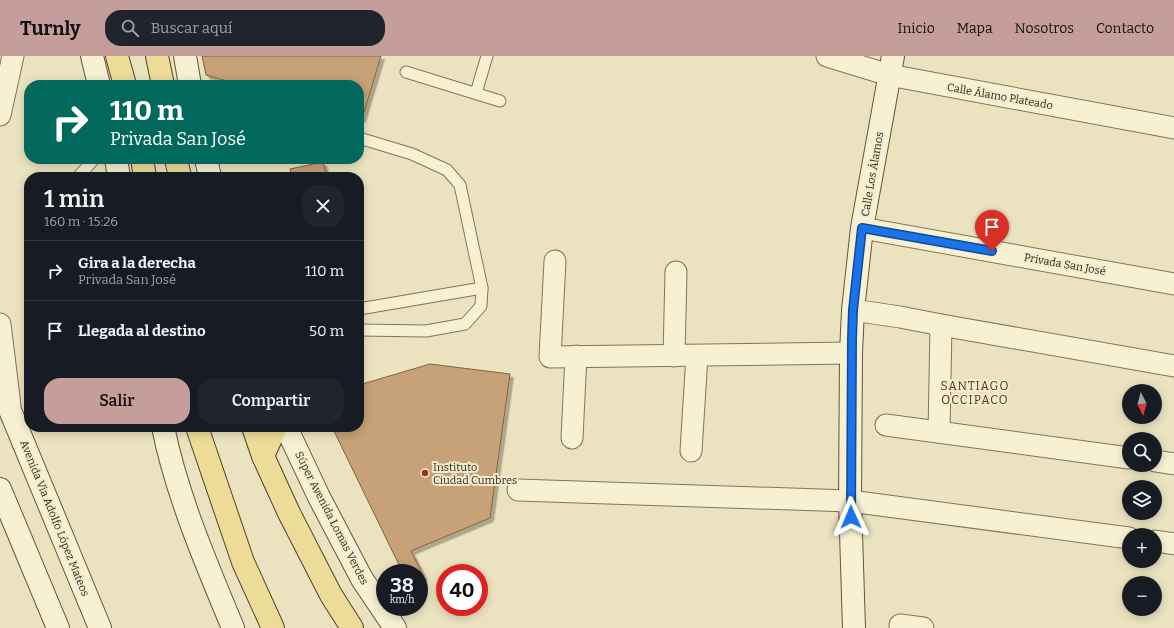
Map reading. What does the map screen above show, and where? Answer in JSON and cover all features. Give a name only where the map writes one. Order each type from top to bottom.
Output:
[{"type":"main road","points":[[92,56],[98,80]]},
{"type":"main road","points":[[117,56],[124,80]]},
{"type":"main road","points":[[157,56],[162,80]]},
{"type":"main road","points":[[185,56],[189,80]]},
{"type":"main road","name":"Calle Los Álamos","points":[[854,628],[850,501],[853,310],[862,228],[891,66]]},
{"type":"main road","name":"Avenida Via Adolfo López Mateos","points":[[0,386],[100,628]]},
{"type":"main road","points":[[163,432],[184,504],[233,628]]},
{"type":"main road","points":[[199,432],[243,562],[268,623]]},
{"type":"main road","points":[[255,432],[263,456],[289,513],[331,595],[352,628]]},
{"type":"main road","points":[[263,456],[274,432]]},
{"type":"main road","name":"Súper Avenida Lomas Verdes","points":[[288,432],[319,497],[362,579],[395,628]]},
{"type":"main road","points":[[0,489],[58,628]]},
{"type":"street","points":[[0,115],[13,56]]},
{"type":"street","name":"Calle Álamo Plateado","points":[[827,56],[891,66],[1174,128]]},
{"type":"street","name":"Privada San José","points":[[862,228],[1174,284]]},
{"type":"street","points":[[556,262],[550,356],[697,356],[852,353]]},
{"type":"street","points":[[674,356],[676,272]]},
{"type":"street","points":[[853,310],[1174,366]]},
{"type":"street","points":[[0,324],[11,412]]},
{"type":"street","points":[[939,432],[942,325]]},
{"type":"street","points":[[572,438],[576,356]]},
{"type":"street","points":[[691,451],[697,356]]},
{"type":"street","points":[[886,425],[1122,457]]},
{"type":"street","points":[[1162,462],[1174,464]]},
{"type":"street","points":[[518,490],[850,501],[1122,537]]},
{"type":"street","points":[[1162,542],[1174,544]]},
{"type":"street","points":[[900,625],[922,628]]},
{"type":"lane","points":[[476,93],[487,56]]},
{"type":"lane","points":[[406,72],[500,101]]},
{"type":"lane","points":[[364,140],[412,154],[447,170],[460,185],[482,288],[481,306],[465,324],[426,331],[364,330]]},
{"type":"lane","points":[[82,172],[90,164]]},
{"type":"lane","points":[[364,308],[482,288]]},
{"type":"building","points":[[202,56],[381,56],[364,112],[364,80],[224,80],[206,75]]},
{"type":"building","points":[[314,164],[324,164],[326,172],[291,172],[290,169]]},
{"type":"building","name":"Instituto Ciudad Cumbres","points":[[430,364],[510,374],[490,518],[411,551],[418,564],[399,564],[334,432],[364,432],[364,384]]},
{"type":"place","name":"Instituto Ciudad Cumbres","points":[[425,473]]},
{"type":"district","name":"SANTIAGO OCCIPACO","points":[[975,393]]},
{"type":"route","points":[[851,517],[850,472],[853,310],[862,228],[992,251]]}]
